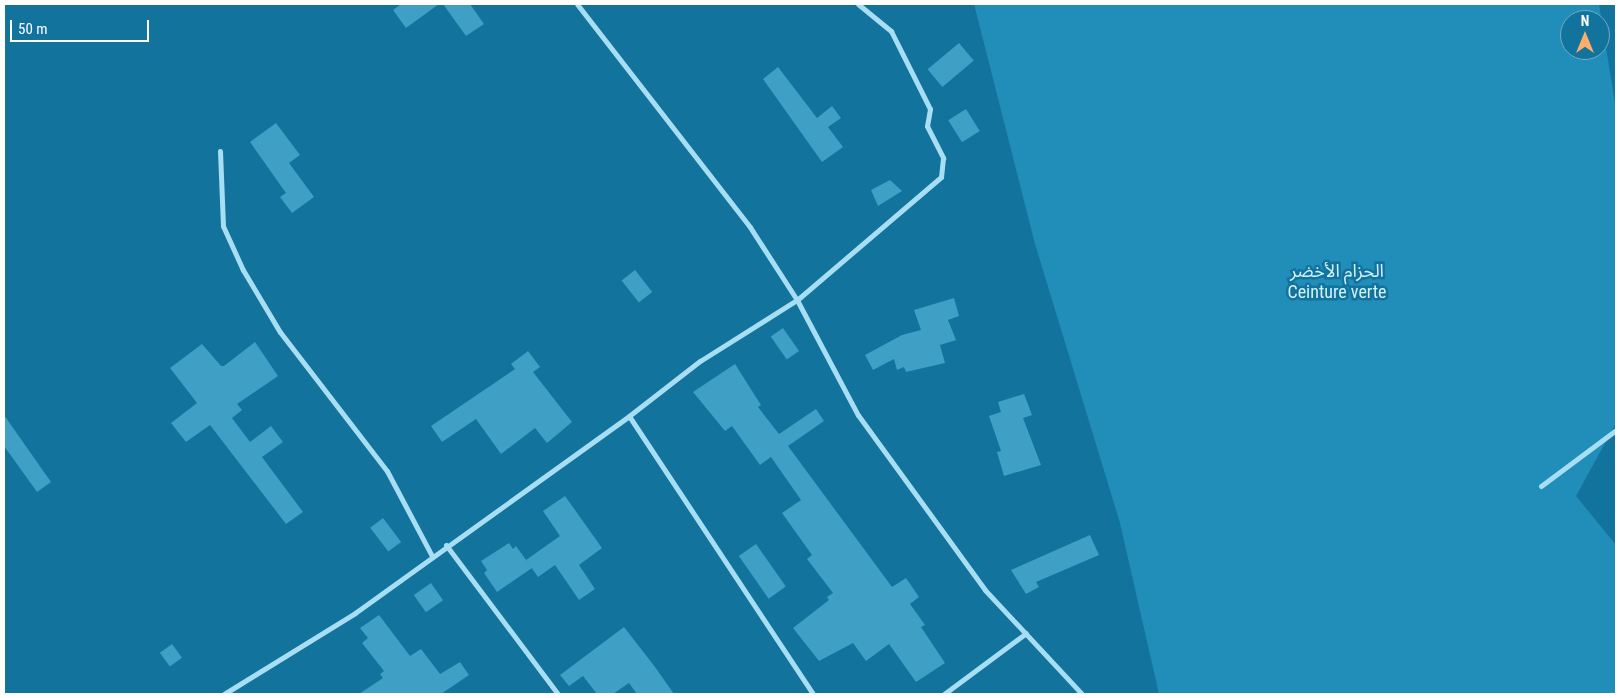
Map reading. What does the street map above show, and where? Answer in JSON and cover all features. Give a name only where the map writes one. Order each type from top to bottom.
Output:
[{"type":"street","points":[[577,4],[750,227],[797,300],[858,415],[985,590],[1082,694]]},
{"type":"street","points":[[224,694],[354,613],[446,545],[629,416],[700,360],[797,300],[941,177],[943,158],[927,126],[930,109],[891,31],[858,4]]},
{"type":"street","points":[[220,151],[223,226],[243,270],[280,332],[387,471],[432,556]]},
{"type":"street","points":[[629,416],[813,694]]},
{"type":"street","points":[[1541,486],[1616,430]]},
{"type":"street","points":[[446,545],[558,694]]},
{"type":"street","points":[[944,694],[1026,633]]},
{"type":"green space","name":"الحزام الأخضر Ceinture verte","points":[[974,4],[1599,4],[1600,10],[1560,10],[1560,60],[1608,60],[1616,110],[1616,423],[1576,496],[1616,545],[1616,694],[1159,694],[1120,523],[1035,244]]},
{"type":"building","points":[[401,4],[439,4],[406,28],[393,10]]},
{"type":"building","points":[[443,4],[470,4],[484,24],[466,36]]},
{"type":"building","points":[[959,43],[974,61],[942,87],[928,69]]},
{"type":"building","points":[[778,67],[817,118],[832,106],[841,118],[828,127],[843,147],[822,162],[763,79]]},
{"type":"building","points":[[966,109],[980,131],[962,142],[948,120]]},
{"type":"building","points":[[276,123],[300,155],[289,163],[314,197],[292,213],[280,197],[286,193],[250,142]]},
{"type":"building","points":[[890,180],[902,191],[878,206],[871,190]]},
{"type":"building","points":[[635,270],[652,292],[639,303],[622,280]]},
{"type":"building","points":[[954,298],[959,316],[948,320],[956,340],[940,345],[945,363],[906,372],[904,367],[897,370],[894,359],[873,370],[865,355],[902,335],[921,330],[914,310]]},
{"type":"building","points":[[783,328],[799,351],[787,360],[771,337]]},
{"type":"building","points":[[255,342],[278,376],[237,404],[242,410],[232,418],[250,442],[271,426],[283,442],[262,457],[303,512],[286,524],[210,425],[186,442],[171,423],[197,403],[170,368],[202,344],[221,366],[224,366]]},
{"type":"building","points":[[528,351],[540,367],[533,372],[572,422],[547,443],[535,428],[501,454],[476,419],[442,442],[431,426],[515,369],[511,364]]},
{"type":"building","points":[[735,364],[761,405],[758,407],[779,434],[816,409],[824,421],[788,446],[892,587],[906,578],[919,597],[910,604],[925,625],[921,627],[945,663],[916,682],[889,644],[866,661],[853,643],[819,661],[793,628],[829,600],[827,597],[833,593],[807,559],[812,555],[782,513],[801,500],[771,457],[760,465],[732,426],[725,431],[693,392]]},
{"type":"building","points":[[1024,394],[1032,415],[1023,418],[1041,465],[1004,476],[997,452],[1001,451],[989,416],[1001,412],[998,402]]},
{"type":"building","points":[[4,415],[51,482],[37,492],[4,446]]},
{"type":"building","points":[[565,496],[602,548],[579,565],[595,589],[579,600],[555,565],[538,577],[526,560],[560,536],[543,511]]},
{"type":"building","points":[[383,518],[401,542],[388,552],[370,528]]},
{"type":"building","points":[[1090,535],[1099,555],[1036,582],[1039,587],[1026,594],[1011,570]]},
{"type":"building","points":[[509,543],[513,549],[516,546],[532,568],[497,592],[484,573],[487,570],[481,561]]},
{"type":"building","points":[[756,544],[786,587],[769,599],[739,556]]},
{"type":"building","points":[[431,583],[443,600],[426,612],[414,595]]},
{"type":"building","points":[[379,615],[410,656],[421,649],[440,674],[460,662],[469,675],[441,694],[359,694],[383,678],[380,674],[384,671],[362,643],[368,638],[360,628]]},
{"type":"building","points":[[624,627],[674,694],[637,694],[629,683],[613,694],[597,694],[583,676],[569,686],[560,675]]},
{"type":"building","points":[[172,644],[182,658],[170,667],[160,653]]}]
